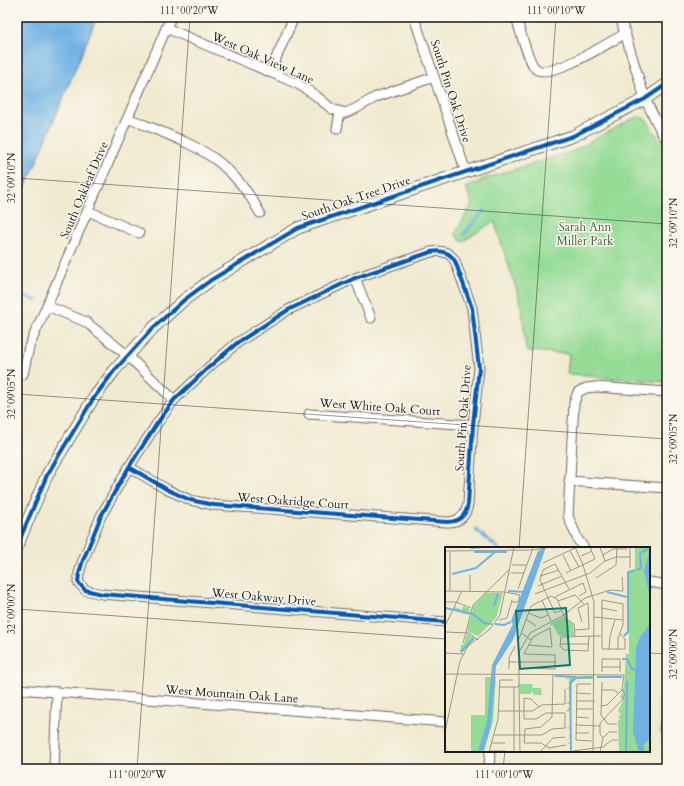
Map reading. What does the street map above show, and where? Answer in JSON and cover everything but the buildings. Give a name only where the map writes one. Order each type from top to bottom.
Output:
[{"type":"street","name":"South Oakleaf Drive","points":[[24,374],[29,347],[171,17]]},
{"type":"street","points":[[270,72],[294,17]]},
{"type":"street","name":"South Pin Oak Drive","points":[[414,17],[466,172]]},
{"type":"street","points":[[516,17],[530,62],[539,74],[543,71],[554,70],[588,54],[626,33]]},
{"type":"street","points":[[620,17],[645,99],[667,140]]},
{"type":"street","name":"West Oak View Lane","points":[[166,28],[270,72],[306,89],[332,109],[340,112]]},
{"type":"street","points":[[337,129],[340,112],[350,112],[376,97],[434,77]]},
{"type":"street","name":"South Oak Tree Drive","points":[[17,546],[47,475],[93,399],[128,355],[153,328],[198,289],[298,228],[573,136],[645,99],[667,84]]},
{"type":"street","points":[[128,118],[192,146],[219,162],[235,177],[250,195],[260,213]]},
{"type":"street","points":[[88,211],[139,233]]},
{"type":"street","name":"South Pin Oak Drive","points":[[355,278],[431,252],[448,250],[455,261],[472,308],[478,368],[468,504],[467,510],[462,517]]},
{"type":"street","points":[[129,467],[174,400],[237,343],[288,310],[355,278],[371,318]]},
{"type":"street","points":[[47,306],[86,322],[128,355],[174,400]]},
{"type":"street","points":[[583,547],[578,540],[568,516],[574,403],[579,388],[595,387],[667,392]]},
{"type":"street","name":"West White Oak Court","points":[[309,414],[473,425]]},
{"type":"street","name":"West Oakridge Court","points":[[129,467],[168,490],[190,500],[214,505],[447,522],[458,521],[462,517]]},
{"type":"street","name":"West Oakway Drive","points":[[129,467],[101,516],[82,563],[78,582],[79,588],[91,593],[445,622]]},
{"type":"street","points":[[569,481],[667,488]]},
{"type":"street","points":[[462,517],[470,523]]},
{"type":"street","points":[[650,582],[667,584]]},
{"type":"street","name":"West Mountain Oak Lane","points":[[17,689],[445,722]]},
{"type":"street","points":[[54,769],[57,692]]},
{"type":"street","points":[[489,769],[490,752]]},
{"type":"green space","name":"Sarah Ann Miller Park","points":[[640,117],[647,120],[667,150],[667,382],[567,374],[569,354],[526,351],[522,308],[494,221],[462,242],[455,234],[472,204],[466,187],[481,180],[573,151],[632,119]]},
{"type":"green space","points":[[665,694],[667,694],[667,734],[661,734]]},
{"type":"water","points":[[17,17],[97,17],[17,206]]},
{"type":"waterway","points":[[464,234],[484,210]]},
{"type":"waterway","points":[[17,293],[37,301]]},
{"type":"waterway","points":[[476,530],[497,547]]},
{"type":"cycle path","points":[[17,546],[47,475],[93,399],[114,371],[153,328],[184,300],[211,280],[298,228],[573,136],[645,99],[667,84]]},
{"type":"cycle path","points":[[438,251],[448,254],[455,261],[472,308],[479,368],[473,425],[468,504],[466,512],[461,518],[455,521],[447,522],[214,505],[190,500],[168,490],[129,467],[174,400],[237,343],[288,310],[355,278],[431,252],[438,251]]},
{"type":"cycle path","points":[[129,467],[101,516],[82,563],[78,582],[85,590],[102,594],[445,622]]}]
